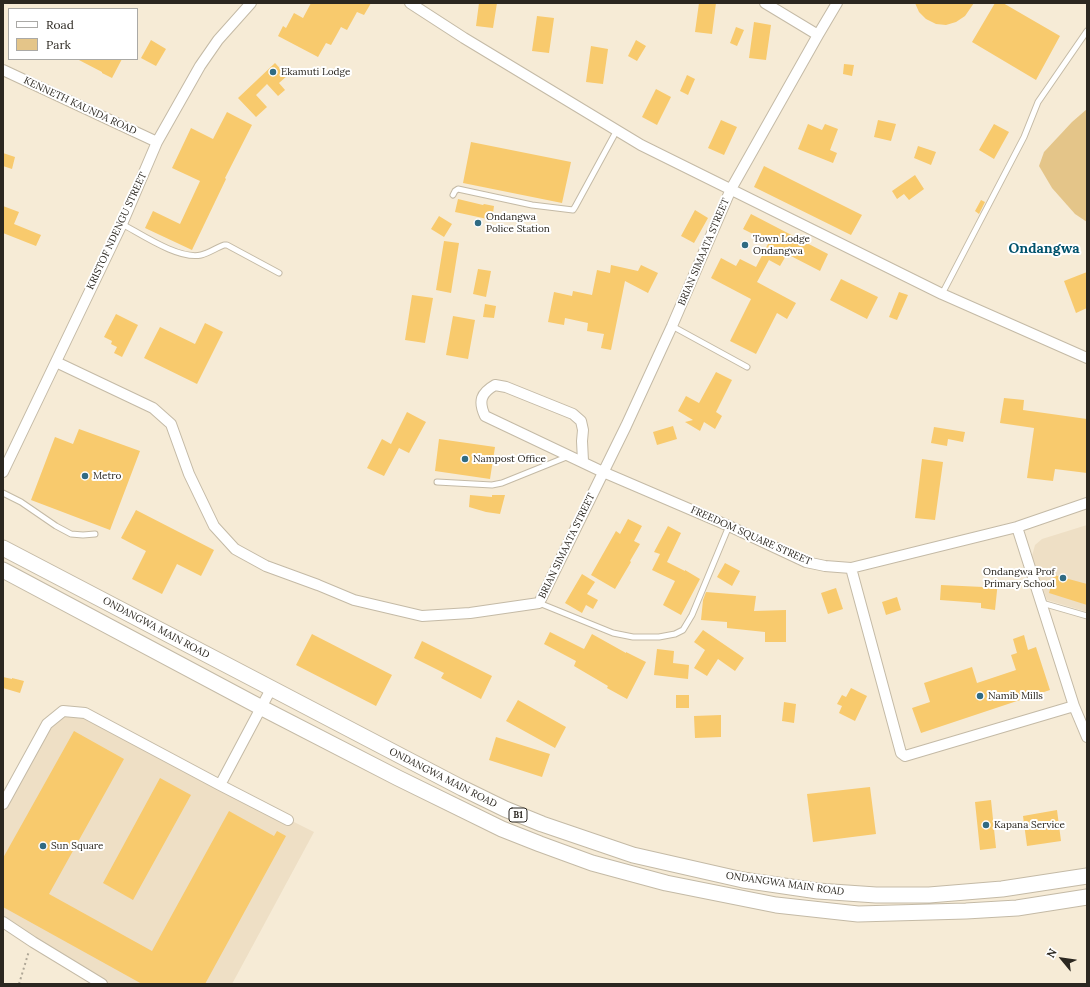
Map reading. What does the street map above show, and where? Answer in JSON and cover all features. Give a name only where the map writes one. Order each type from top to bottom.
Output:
[{"type":"main road","name":"ONDANGWA MAIN ROAD","points":[[3,548],[271,689],[505,809],[542,824],[633,855],[743,880],[818,891],[876,895],[929,895],[1002,889],[1087,876]]},
{"type":"main road","name":"ONDANGWA MAIN ROAD","points":[[3,570],[262,708],[398,778],[502,829],[592,863],[666,883],[776,905],[858,914],[1017,908],[1087,897]]},
{"type":"main road","points":[[964,892],[966,911]]},
{"type":"street","name":"KRISTOF NDENGU STREET","points":[[3,472],[122,224],[157,142],[200,66],[218,40],[251,3]]},
{"type":"street","points":[[410,3],[464,38],[641,145],[942,294],[1087,358]]},
{"type":"street","points":[[765,3],[818,35]]},
{"type":"street","name":"BRIAN SIMAATA STREET","points":[[56,362],[154,408],[171,424],[189,474],[214,526],[235,549],[266,566],[354,600],[422,616],[470,613],[539,603],[626,426],[672,326],[731,189],[837,3]]},
{"type":"street","name":"KENNETH KAUNDA ROAD","points":[[3,70],[157,142]]},
{"type":"street","name":"FREEDOM SQUARE STREET","points":[[583,461],[582,441],[584,430],[581,421],[573,414],[506,387],[495,385],[487,390],[482,396],[481,407],[485,416],[583,461],[603,472],[729,526],[806,562],[825,566],[851,568],[1017,527],[1087,503]]},
{"type":"street","points":[[1017,527],[1074,706],[1087,737]]},
{"type":"street","points":[[851,568],[901,753],[905,756],[1074,706]]},
{"type":"street","points":[[220,785],[271,689]]},
{"type":"street","points":[[3,804],[47,724],[62,711],[85,713],[288,820]]},
{"type":"street","points":[[3,922],[102,984]]},
{"type":"lane","points":[[942,294],[1024,137],[1038,102],[1087,31]]},
{"type":"lane","points":[[453,195],[455,190],[458,189],[532,205],[573,210],[617,130]]},
{"type":"lane","points":[[122,224],[181,254],[201,255],[227,245],[279,273]]},
{"type":"lane","points":[[672,326],[747,367]]},
{"type":"lane","points":[[437,482],[492,485],[502,483],[570,456]]},
{"type":"lane","points":[[3,493],[21,502],[56,526],[71,534],[95,534]]},
{"type":"lane","points":[[539,603],[613,633],[633,637],[659,637],[674,634],[683,630],[692,615],[729,526]]},
{"type":"lane","points":[[1041,603],[1087,616]]},
{"type":"path","points":[[19,984],[33,942]]},
{"type":"shaded area","name":"Ondangwa Prof Primary School","points":[[1087,525],[1087,612],[1047,600],[1032,556],[1035,545],[1042,539]]},
{"type":"shaded area","points":[[63,711],[85,713],[220,785],[314,832],[232,984],[102,984],[3,922],[3,804],[47,724]]},
{"type":"green space","points":[[1087,109],[1087,222],[1075,214],[1052,188],[1039,166],[1044,152],[1072,122]]},
{"type":"building","points":[[311,3],[371,3],[364,15],[357,12],[347,30],[341,27],[331,45],[326,43],[318,57],[278,36],[283,26],[286,28],[294,13],[303,18]]},
{"type":"building","points":[[479,3],[497,3],[493,28],[476,26]]},
{"type":"building","points":[[699,3],[716,3],[712,34],[695,32]]},
{"type":"building","points":[[915,3],[974,3],[965,16],[956,22],[946,25],[936,24],[926,19],[919,12]]},
{"type":"building","points":[[995,3],[1003,3],[1060,36],[1036,80],[972,42]]},
{"type":"building","points":[[537,16],[554,18],[549,53],[532,51]]},
{"type":"building","points":[[754,22],[771,25],[766,60],[749,58]]},
{"type":"building","points":[[736,27],[744,30],[737,46],[730,43]]},
{"type":"building","points":[[151,40],[166,49],[156,66],[141,58]]},
{"type":"building","points":[[636,40],[646,46],[637,61],[628,56]]},
{"type":"building","points":[[591,46],[608,49],[603,84],[586,82]]},
{"type":"building","points":[[79,60],[121,60],[112,78]]},
{"type":"building","points":[[275,63],[287,76],[279,83],[285,90],[278,96],[267,84],[256,95],[267,107],[256,117],[238,98]]},
{"type":"building","points":[[844,64],[854,65],[852,76],[843,74]]},
{"type":"building","points":[[687,75],[695,79],[688,95],[680,91]]},
{"type":"building","points":[[656,89],[671,97],[657,125],[642,117]]},
{"type":"building","points":[[227,112],[252,125],[225,178],[226,179],[192,250],[145,228],[153,211],[180,224],[200,181],[172,168],[191,128],[213,139]]},
{"type":"building","points":[[721,120],[737,127],[724,155],[708,148]]},
{"type":"building","points":[[878,120],[896,124],[891,141],[874,137]]},
{"type":"building","points":[[808,124],[822,130],[825,124],[838,129],[830,150],[837,153],[833,163],[798,149]]},
{"type":"building","points":[[994,124],[1009,132],[994,159],[979,150]]},
{"type":"building","points":[[471,142],[571,162],[562,203],[463,183]]},
{"type":"building","points":[[918,146],[936,152],[931,165],[914,158]]},
{"type":"building","points":[[3,153],[15,157],[12,169],[3,166]]},
{"type":"building","points":[[764,166],[862,215],[851,235],[754,187]]},
{"type":"building","points":[[915,175],[924,189],[909,200],[904,194],[897,199],[892,191]]},
{"type":"building","points":[[458,199],[494,206],[492,220],[455,212]]},
{"type":"building","points":[[981,200],[985,202],[979,214],[975,211]]},
{"type":"building","points":[[3,206],[19,212],[14,224],[41,235],[36,246],[3,233]]},
{"type":"building","points":[[695,210],[708,218],[694,243],[681,236]]},
{"type":"building","points":[[751,214],[828,254],[820,271],[787,254],[780,266],[769,260],[757,282],[796,303],[787,319],[777,313],[756,354],[730,341],[751,299],[711,278],[721,258],[736,266],[740,259],[756,267],[769,242],[743,229]]},
{"type":"building","points":[[439,216],[452,224],[444,237],[431,229]]},
{"type":"building","points":[[444,241],[459,243],[451,293],[436,290]]},
{"type":"building","points":[[611,265],[638,271],[641,265],[658,273],[648,293],[625,281],[611,350],[601,348],[604,334],[587,331],[588,323],[565,318],[564,325],[548,322],[554,292],[572,296],[573,291],[592,295],[597,270],[610,273]]},
{"type":"building","points":[[478,269],[491,271],[486,297],[473,294]]},
{"type":"building","points":[[1087,272],[1087,308],[1076,313],[1064,281]]},
{"type":"building","points":[[841,279],[878,297],[867,319],[830,300]]},
{"type":"building","points":[[899,292],[908,295],[897,320],[889,317]]},
{"type":"building","points":[[412,295],[433,298],[425,343],[405,340]]},
{"type":"building","points":[[485,304],[496,306],[494,318],[483,317]]},
{"type":"building","points":[[116,314],[138,325],[122,357],[114,353],[117,347],[111,344],[112,341],[104,337]]},
{"type":"building","points":[[453,316],[475,320],[468,359],[446,355]]},
{"type":"building","points":[[205,323],[223,332],[197,384],[144,358],[160,327],[195,344]]},
{"type":"building","points":[[716,372],[732,380],[716,412],[722,416],[715,429],[704,422],[700,431],[685,422],[693,420],[678,411],[686,396],[699,403]]},
{"type":"building","points":[[1004,398],[1024,400],[1023,410],[1087,419],[1087,473],[1055,469],[1053,481],[1027,478],[1034,428],[1000,423]]},
{"type":"building","points":[[407,412],[426,422],[409,453],[399,448],[384,476],[367,468],[382,439],[391,444]]},
{"type":"building","points":[[673,426],[677,439],[657,445],[653,432]]},
{"type":"building","points":[[934,427],[965,432],[963,442],[948,439],[947,446],[931,443]]},
{"type":"building","name":"Metro","points":[[79,429],[140,451],[110,530],[31,500],[55,437],[73,444]]},
{"type":"building","name":"Nampost Office","points":[[439,439],[495,447],[490,479],[435,471]]},
{"type":"building","points":[[922,459],[943,462],[935,520],[915,518]]},
{"type":"building","points":[[470,495],[492,497],[492,495],[505,495],[500,514],[469,507]]},
{"type":"building","points":[[136,510],[214,550],[201,576],[177,564],[162,594],[132,579],[146,551],[121,538]]},
{"type":"building","points":[[628,519],[642,526],[634,541],[640,544],[615,589],[591,575],[616,531],[620,534]]},
{"type":"building","points":[[668,526],[681,533],[667,562],[700,579],[681,615],[663,605],[675,581],[652,570],[660,554],[654,552]]},
{"type":"building","points":[[725,563],[740,571],[732,586],[717,577]]},
{"type":"building","points":[[582,574],[595,582],[587,594],[598,600],[593,609],[586,605],[582,613],[565,603]]},
{"type":"building","points":[[1054,575],[1087,584],[1087,605],[1049,593]]},
{"type":"building","points":[[984,579],[998,581],[995,610],[981,608],[981,603],[940,600],[941,585],[983,587]]},
{"type":"building","points":[[836,588],[843,609],[828,614],[821,593]]},
{"type":"building","points":[[706,592],[756,596],[754,611],[786,610],[786,642],[765,642],[765,632],[727,628],[727,622],[701,620],[703,600]]},
{"type":"building","points":[[897,597],[901,610],[886,615],[882,602]]},
{"type":"building","points":[[703,630],[744,658],[735,671],[718,659],[707,676],[694,668],[705,650],[694,642]]},
{"type":"building","points":[[550,632],[584,649],[592,634],[626,653],[646,662],[627,699],[607,688],[608,686],[574,666],[576,661],[544,644]]},
{"type":"building","points":[[312,634],[392,675],[376,706],[296,665]]},
{"type":"building","name":"Namib Mills","points":[[1024,635],[1028,650],[1036,647],[1050,690],[921,733],[912,708],[930,702],[924,683],[972,667],[977,683],[1016,670],[1011,655],[1017,653],[1013,639]]},
{"type":"building","points":[[422,641],[492,676],[481,699],[441,678],[444,673],[414,658]]},
{"type":"building","points":[[657,649],[674,651],[673,663],[689,665],[688,679],[654,675]]},
{"type":"building","points":[[3,677],[24,681],[20,693],[3,688]]},
{"type":"building","points":[[851,688],[867,696],[855,721],[839,713],[842,706],[837,704],[842,695],[846,697]]},
{"type":"building","points":[[676,695],[689,695],[689,708],[676,708]]},
{"type":"building","points":[[518,700],[566,727],[555,748],[506,721]]},
{"type":"building","points":[[784,702],[796,704],[794,723],[782,721]]},
{"type":"building","points":[[721,715],[721,737],[695,738],[694,716]]},
{"type":"building","name":"Sun Square","points":[[74,731],[124,759],[49,894],[152,951],[229,811],[274,836],[277,831],[286,836],[205,984],[142,984],[3,907],[3,858]]},
{"type":"building","points":[[496,737],[550,754],[542,777],[489,760]]},
{"type":"building","points":[[160,778],[191,795],[133,900],[103,883]]},
{"type":"building","points":[[870,787],[876,834],[813,842],[807,794]]},
{"type":"building","name":"Kapana Service","points":[[991,800],[996,848],[980,850],[975,802]]},
{"type":"building","points":[[1057,810],[1061,841],[1027,846],[1023,816]]},
{"type":"place","name":"Ekamuti Lodge","points":[[273,72]]},
{"type":"place","name":"Ondangwa Police Station","points":[[478,223]]},
{"type":"place","name":"Town Lodge Ondangwa","points":[[745,245]]},
{"type":"place","name":"Nampost Office","points":[[465,459]]},
{"type":"place","name":"Metro","points":[[85,476]]},
{"type":"place","name":"Ondangwa Prof Primary School","points":[[1063,578]]},
{"type":"place","name":"Namib Mills","points":[[980,696]]},
{"type":"place","name":"Kapana Service","points":[[986,825]]},
{"type":"place","name":"Sun Square","points":[[43,846]]},
{"type":"district","name":"Ondangwa","points":[[1044,249]]}]
